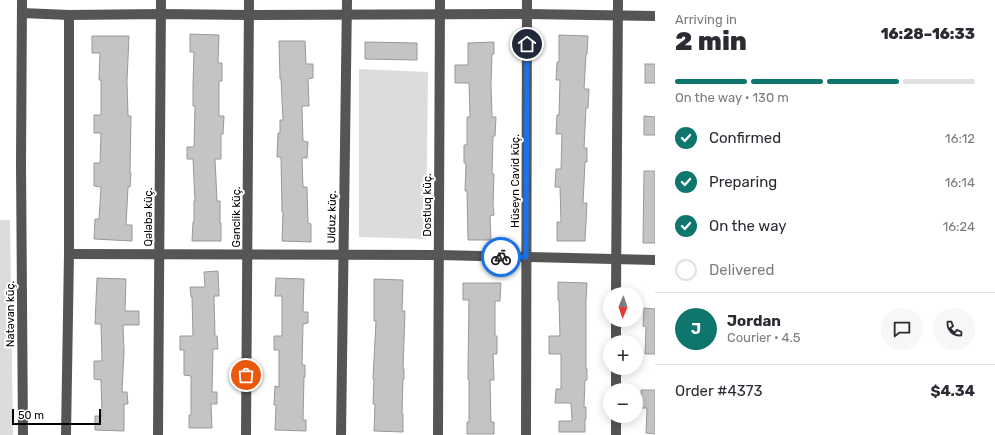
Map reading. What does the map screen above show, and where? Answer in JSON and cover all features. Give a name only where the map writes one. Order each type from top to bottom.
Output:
[{"type":"street","name":"Natəvan küç.","points":[[22,0],[21,172],[23,435]]},
{"type":"street","name":"Qələbə küç.","points":[[158,435],[161,0]]},
{"type":"street","name":"Gənclik küç.","points":[[246,435],[249,0]]},
{"type":"street","name":"Ulduz küç.","points":[[342,435],[347,0]]},
{"type":"street","name":"Dostluq küç.","points":[[438,435],[440,0]]},
{"type":"street","name":"Hüseyn Cavid küç.","points":[[526,435],[527,0]]},
{"type":"street","points":[[616,287],[618,0]]},
{"type":"street","points":[[22,13],[69,15],[527,14],[655,16]]},
{"type":"street","points":[[66,435],[69,254],[69,15]]},
{"type":"street","points":[[69,254],[439,255],[655,260]]},
{"type":"street","points":[[616,423],[616,435]]},
{"type":"shaded area","points":[[359,69],[428,72],[426,239],[359,237]]},
{"type":"shaded area","points":[[0,220],[10,220],[13,435],[0,435]]},
{"type":"building","points":[[190,34],[219,35],[218,63],[222,63],[222,81],[219,81],[219,116],[224,116],[223,134],[221,134],[221,159],[215,159],[217,201],[220,201],[221,241],[192,241],[195,201],[193,159],[187,159],[187,147],[194,147],[195,106],[193,106],[194,52],[190,52]]},
{"type":"building","points":[[559,35],[588,36],[584,89],[589,89],[588,108],[586,108],[584,148],[587,148],[583,203],[587,203],[585,241],[557,241],[557,222],[561,222],[560,187],[555,187],[556,169],[561,169],[562,134],[556,134],[557,115],[559,115],[560,80],[556,80],[557,62],[559,62]]},
{"type":"building","points":[[92,36],[129,36],[127,81],[128,116],[131,116],[131,173],[130,187],[128,187],[126,225],[132,225],[132,241],[94,239],[95,219],[99,219],[101,187],[94,186],[94,163],[100,163],[101,133],[94,133],[94,115],[101,115],[101,80],[99,80],[100,53],[92,53]]},
{"type":"building","points":[[279,41],[305,41],[306,64],[313,64],[313,78],[308,79],[309,106],[302,106],[303,141],[308,142],[307,158],[302,158],[303,187],[307,187],[308,223],[311,224],[311,242],[282,241],[283,212],[281,157],[277,157],[280,120],[283,120]]},
{"type":"building","points":[[365,42],[417,43],[417,60],[365,59]]},
{"type":"building","points":[[494,42],[491,84],[492,117],[496,117],[495,136],[493,136],[492,174],[494,174],[494,215],[490,216],[491,240],[468,240],[467,191],[465,191],[466,163],[464,163],[464,145],[467,145],[467,117],[470,117],[469,83],[455,83],[455,65],[468,65],[468,43]]},
{"type":"building","points":[[645,64],[655,64],[655,83],[645,83]]},
{"type":"building","points":[[644,116],[655,117],[655,135],[644,135]]},
{"type":"building","points":[[644,171],[655,171],[655,243],[643,243]]},
{"type":"building","points":[[218,271],[219,296],[214,296],[215,336],[217,336],[218,349],[213,349],[212,392],[217,392],[217,404],[211,404],[212,428],[189,428],[189,415],[191,415],[191,376],[184,375],[184,350],[180,350],[180,336],[193,336],[192,297],[190,287],[205,287],[204,272]]},
{"type":"building","points":[[97,278],[126,279],[125,311],[139,311],[139,325],[123,325],[124,352],[122,392],[127,392],[128,404],[124,404],[124,431],[95,430],[95,416],[102,416],[101,380],[94,379],[94,361],[102,361],[101,324],[95,324]]},
{"type":"building","points":[[276,278],[304,279],[303,312],[308,312],[308,323],[303,324],[302,365],[305,365],[303,420],[306,420],[306,431],[275,430],[276,405],[274,405],[275,386],[279,387],[279,350],[274,350],[274,336],[282,336],[282,296],[275,296]]},
{"type":"building","points":[[374,279],[403,280],[402,311],[405,311],[402,414],[403,432],[374,431],[375,404],[373,404],[373,379],[376,321],[374,321]]},
{"type":"building","points":[[558,282],[587,283],[587,380],[585,380],[584,407],[586,407],[585,432],[559,432],[559,421],[572,421],[571,403],[555,403],[556,389],[561,389],[561,354],[549,354],[549,336],[560,336]]},
{"type":"building","points":[[463,283],[501,283],[500,301],[495,301],[495,336],[497,336],[497,354],[493,354],[494,380],[490,380],[491,422],[494,422],[494,434],[467,434],[467,422],[469,422],[469,300],[463,300]]},
{"type":"building","points":[[644,308],[655,309],[655,354],[645,354],[646,327],[643,326]]},
{"type":"building","points":[[643,390],[655,390],[655,434],[646,433],[647,408],[643,408]]},
{"type":"way so far","points":[[246,375],[248,255],[439,255],[501,257]]},
{"type":"route","points":[[501,257],[526,257],[527,44]]}]
